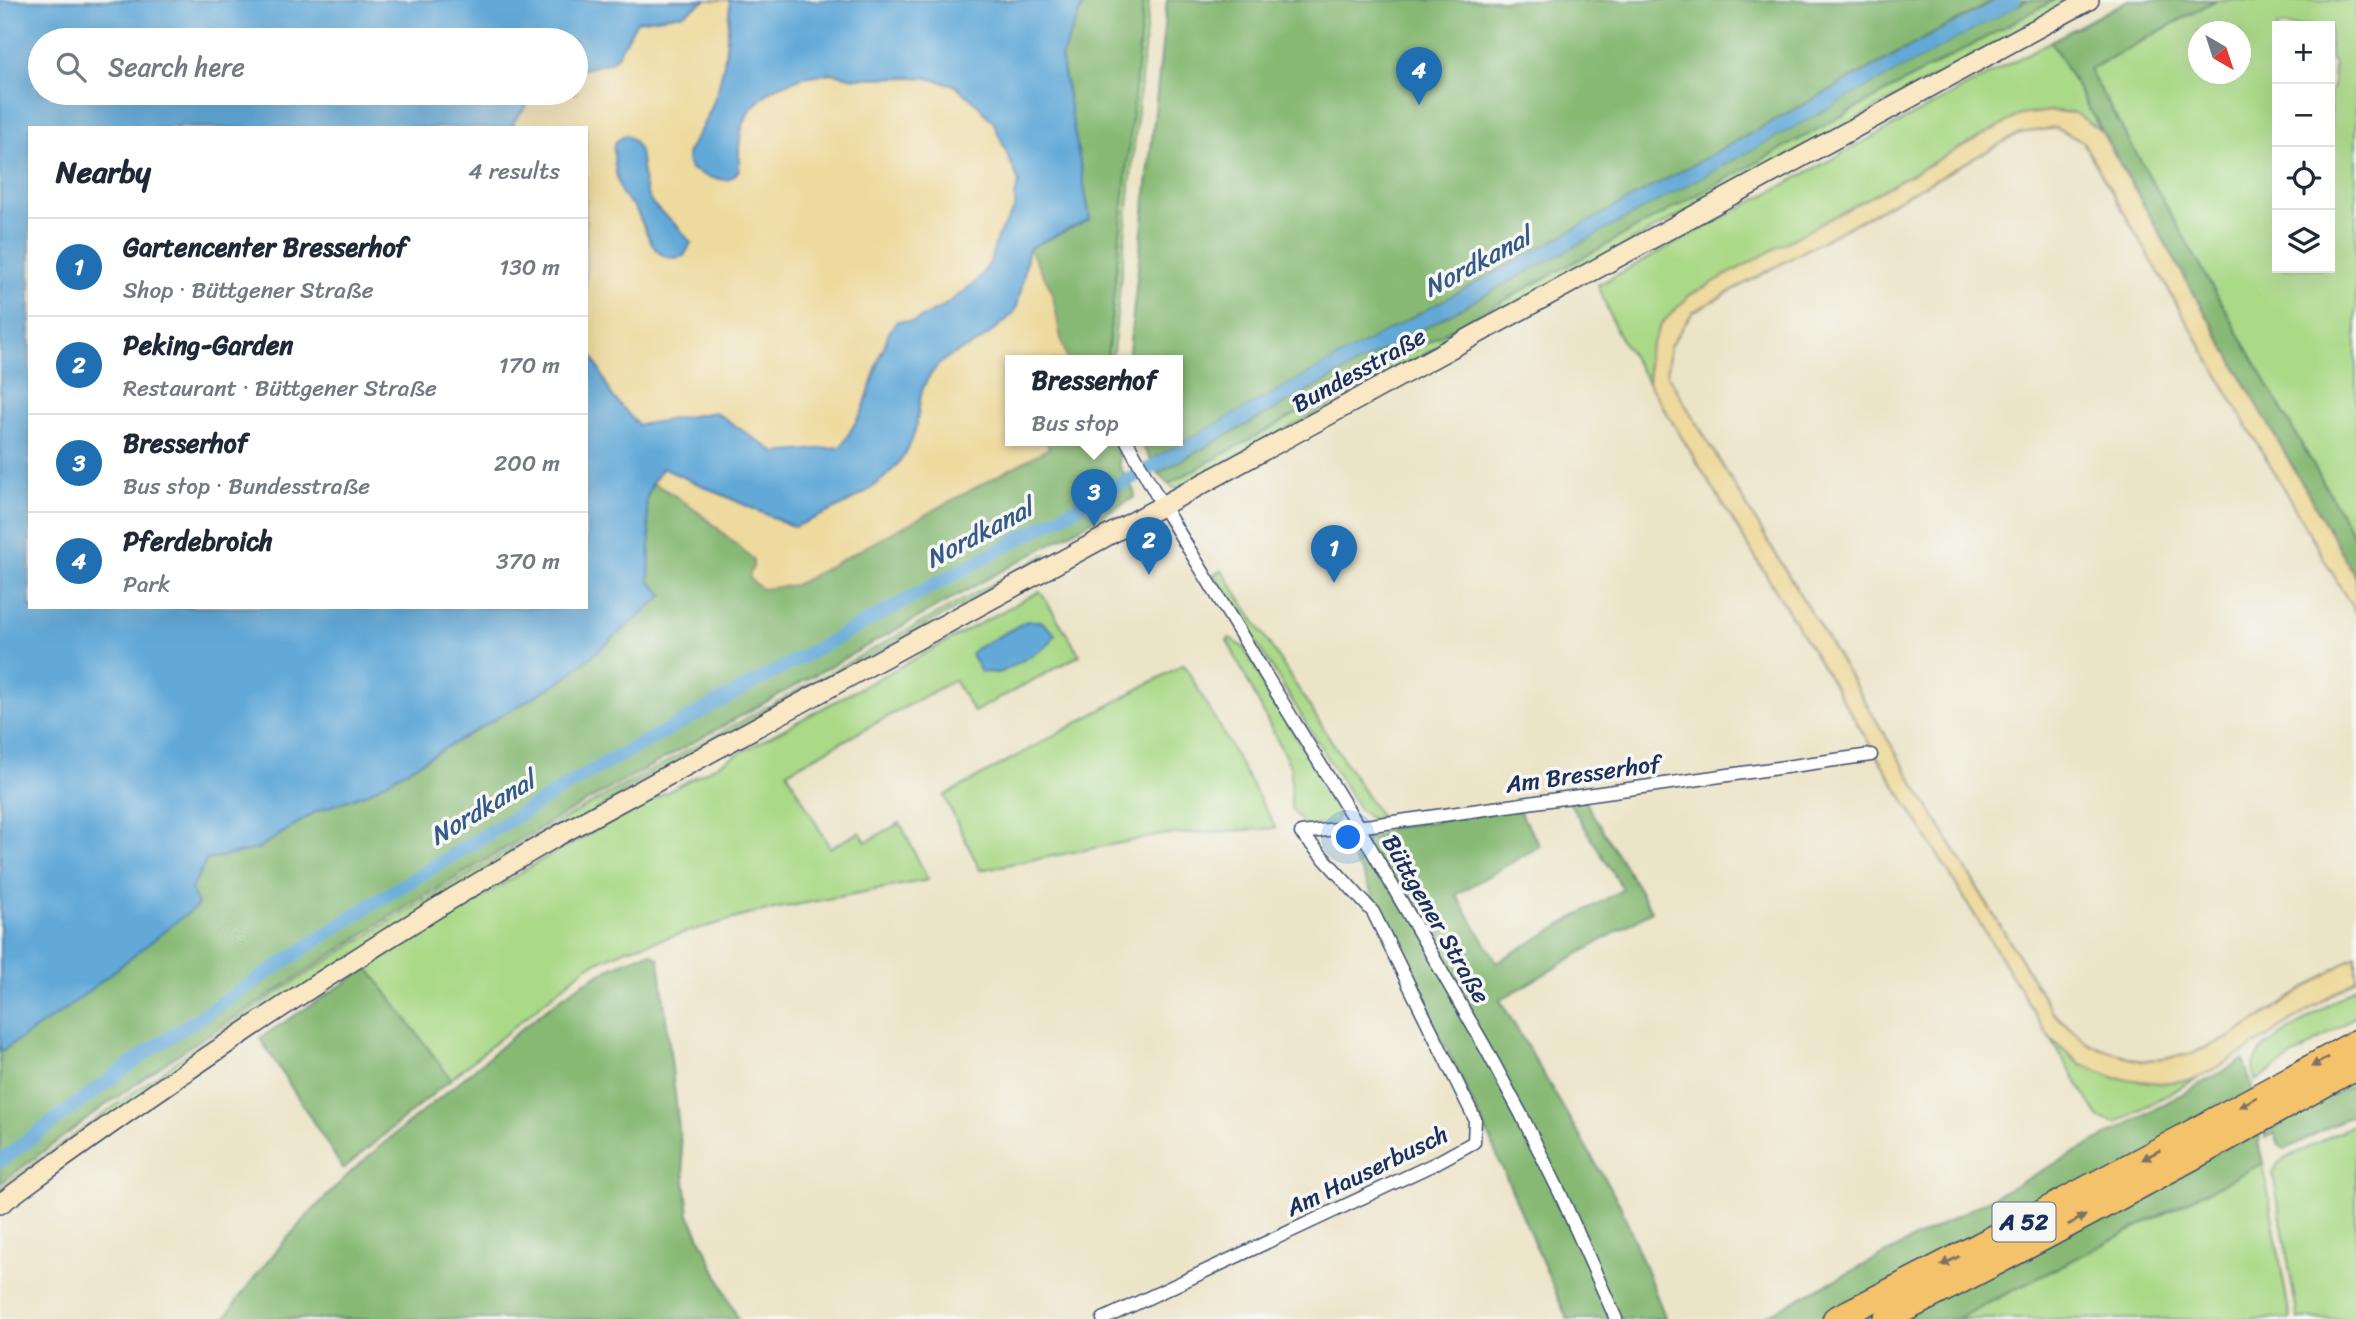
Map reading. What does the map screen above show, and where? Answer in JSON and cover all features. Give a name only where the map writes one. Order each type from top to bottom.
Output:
[{"type":"highway","name":"A 52","points":[[1886,1319],[1993,1266],[2288,1093],[2356,1042]]},
{"type":"highway","name":"A 52","points":[[2288,1093],[2356,1067]]},
{"type":"highway","name":"A 52","points":[[1835,1319],[2218,1132]]},
{"type":"main road","name":"Bundesstraße","points":[[0,1204],[240,1034],[465,890],[647,786],[1161,504],[2089,0]]},
{"type":"street","name":"Büttgener Straße","points":[[1130,446],[1161,504],[1359,826],[1521,1114],[1616,1319]]},
{"type":"street","name":"Am Bresserhof","points":[[1301,833],[1871,755]]},
{"type":"street","name":"Am Hauserbusch","points":[[1103,1319],[1434,1164],[1474,1142],[1475,1119],[1373,912],[1301,833]]},
{"type":"green space","points":[[1085,0],[1144,0],[1108,355],[1066,355],[1029,248],[1090,219],[1061,57]]},
{"type":"green space","points":[[1144,0],[1149,0],[1113,355],[1108,355]]},
{"type":"green space","points":[[1167,0],[1995,0],[1183,443],[1183,355],[1129,355]]},
{"type":"green space","points":[[1995,0],[2027,0],[1158,473],[1151,460],[1177,446],[1183,446],[1183,443]]},
{"type":"green space","points":[[2027,0],[2054,0],[1168,484],[1158,473]]},
{"type":"green space","points":[[2054,0],[2076,0],[1176,489],[1168,484]]},
{"type":"green space","points":[[2128,0],[2216,0],[2089,70],[2356,540],[2356,578],[2051,41]]},
{"type":"green space","points":[[2216,0],[2356,0],[2356,540],[2088,70]]},
{"type":"green space","points":[[2051,41],[2101,131],[2075,113],[2051,111],[1690,295],[1661,324],[1648,353],[1649,384],[1617,332],[1598,285]]},
{"type":"green space","points":[[1048,446],[1117,446],[1120,467],[1135,497],[552,821],[390,917],[180,1053],[0,1184],[0,1052],[66,1009],[191,889],[207,860],[258,849],[315,812],[367,793],[563,680],[664,595],[649,581],[650,541],[646,500],[652,483],[705,518],[753,559],[753,567],[795,585],[1049,448]]},
{"type":"green space","points":[[1142,446],[1177,446],[1151,460]]},
{"type":"green space","points":[[1047,554],[1048,558],[633,786],[0,1195],[0,1189],[184,1056],[392,920],[554,824]]},
{"type":"green space","points":[[1222,570],[1381,818],[1371,819],[1359,809],[1214,574]]},
{"type":"green space","points":[[1040,591],[1080,655],[974,712],[954,680],[787,772],[830,848],[860,832],[866,842],[900,823],[928,880],[758,912],[627,949],[586,967],[451,1079],[368,968],[541,860]]},
{"type":"green space","points":[[1230,638],[1244,648],[1338,808],[1335,823],[1305,826],[1291,808],[1291,768],[1227,640]]},
{"type":"green space","points":[[1184,664],[1276,828],[1162,835],[980,870],[944,796]]},
{"type":"green space","points":[[1584,800],[1652,911],[1500,1000],[1620,1205],[1666,1319],[1567,1319],[1489,1137],[1362,873],[1344,845],[1342,837],[1352,834],[1373,838],[1391,828],[1518,809],[1540,846],[1456,895],[1497,962],[1623,889],[1569,802]]},
{"type":"green space","points":[[651,953],[659,959],[689,1214],[738,1319],[224,1319],[268,1260],[301,1223],[381,1145],[555,1002],[601,973]]},
{"type":"green space","points":[[368,968],[451,1079],[343,1169],[260,1038]]},
{"type":"green space","points":[[2356,987],[2356,1016],[2255,1081],[2253,1064],[2264,1047]]},
{"type":"green space","points":[[2050,1038],[2080,1064],[2161,1083],[2196,1079],[2116,1123],[2099,1118]]},
{"type":"green space","points":[[2243,1060],[2251,1083],[2263,1163],[1957,1319],[1759,1319],[2002,1192]]},
{"type":"green space","points":[[2356,1082],[2356,1113],[2285,1150],[2279,1145],[2275,1133],[2265,1138],[2264,1132]]},
{"type":"green space","points":[[2356,1123],[2356,1319],[2298,1319],[2273,1173],[2279,1162]]},
{"type":"green space","points":[[2263,1163],[2290,1319],[1957,1319]]},
{"type":"sand","points":[[706,0],[728,0],[730,3],[724,64],[716,97],[704,123],[708,177],[727,180],[739,170],[742,128],[750,109],[772,89],[803,77],[832,73],[855,78],[923,77],[954,85],[994,122],[1019,183],[1015,208],[997,237],[990,262],[978,280],[967,290],[941,308],[913,322],[881,351],[863,410],[841,447],[776,453],[715,412],[638,426],[612,396],[588,350],[588,126],[513,126],[514,121],[527,105],[588,105],[588,68],[610,62],[637,21],[683,14]],"holes":[[[614,150],[640,152],[644,180],[651,202],[665,217],[649,238],[635,208],[622,195]]]},
{"type":"sand","points":[[2051,111],[2075,113],[2101,131],[2356,578],[2356,614],[2083,142],[2056,128],[2020,133],[1693,312],[1670,346],[1667,374],[2053,1013],[2090,1045],[2141,1061],[2187,1055],[2229,1038],[2356,955],[2356,979],[2249,1049],[2196,1079],[2161,1083],[2115,1078],[2081,1064],[2050,1038],[1649,384],[1648,353],[1661,324],[1690,295],[2020,115]]},
{"type":"sand","points":[[1029,248],[1052,291],[1066,355],[1005,355],[1005,446],[1049,448],[795,585],[762,589],[749,576],[753,559],[692,508],[652,483],[663,468],[794,527],[849,502],[883,479],[908,449],[915,430],[921,392],[939,364],[982,340],[1003,323],[1015,311]]},
{"type":"water","points":[[0,0],[706,0],[683,14],[637,21],[617,56],[610,62],[588,68],[588,28],[28,28],[28,105],[527,105],[514,121],[513,126],[28,126],[28,609],[588,609],[588,350],[612,396],[638,425],[715,412],[776,453],[841,447],[863,410],[889,332],[897,321],[913,322],[941,308],[978,280],[990,262],[997,237],[1015,208],[1019,182],[994,123],[955,85],[923,77],[855,78],[832,73],[803,77],[772,89],[750,109],[741,128],[739,170],[734,176],[727,180],[708,177],[691,169],[687,154],[710,110],[722,73],[729,26],[728,0],[1085,0],[1061,57],[1090,219],[1029,248],[1015,311],[982,340],[949,357],[934,370],[921,393],[915,430],[908,449],[883,479],[849,502],[794,527],[663,468],[652,483],[646,500],[650,541],[649,581],[664,595],[563,680],[367,793],[315,812],[258,849],[207,860],[191,889],[198,905],[66,1009],[0,1052]]},
{"type":"water","points":[[626,135],[633,140],[640,152],[643,182],[650,201],[691,243],[684,256],[673,258],[657,251],[635,208],[622,194],[615,168],[614,143]]},
{"type":"water","points":[[1027,621],[1041,621],[1055,634],[1050,643],[1000,673],[981,672],[971,654],[975,649]]},
{"type":"waterway","name":"Nordkanal","points":[[0,1161],[150,1050],[366,908],[586,774],[2013,0]]},
{"type":"place","name":"Pferdebroich","points":[[1419,105]]},
{"type":"place","name":"Bresserhof","points":[[1094,527]]},
{"type":"place","name":"Peking-Garden","points":[[1149,575]]},
{"type":"place","name":"Gartencenter Bresserhof","points":[[1334,583]]}]
